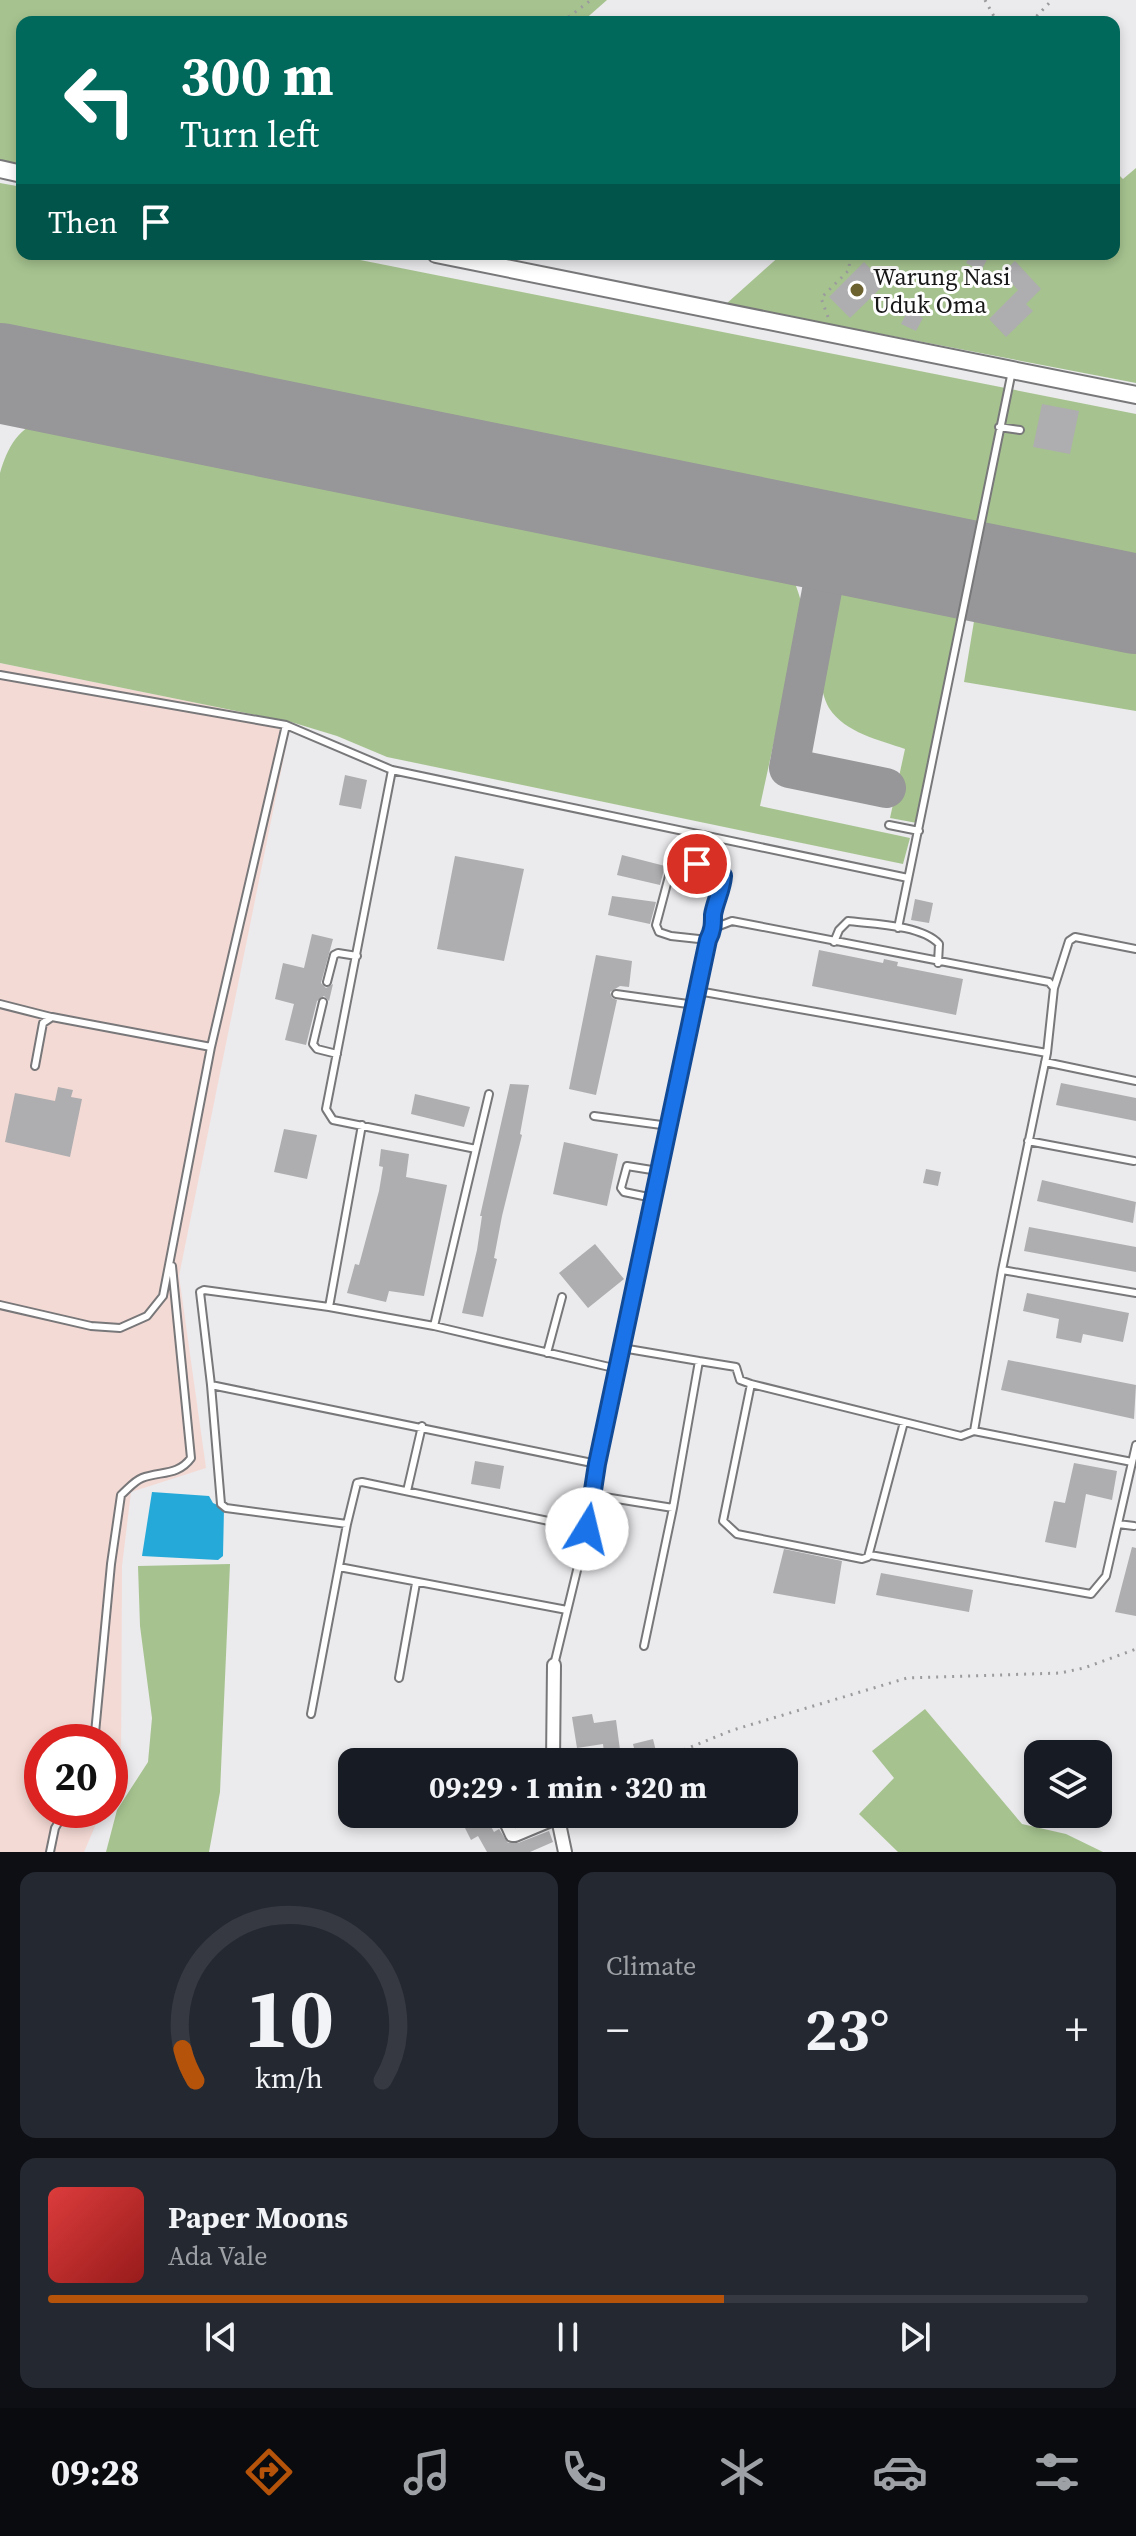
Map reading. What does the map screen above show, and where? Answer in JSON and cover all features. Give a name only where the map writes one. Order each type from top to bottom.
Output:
[{"type":"street","points":[[466,260],[1136,395]]},
{"type":"street","points":[[553,1748],[554,1665]]},
{"type":"street","points":[[509,1828],[515,1835],[530,1828]]},
{"type":"street","points":[[560,1828],[565,1852]]},
{"type":"lane","points":[[898,928],[1012,371]]},
{"type":"lane","points":[[999,427],[1020,430]]},
{"type":"lane","points":[[0,675],[286,725],[392,770],[908,878]]},
{"type":"lane","points":[[0,1305],[91,1326],[120,1328],[147,1316],[163,1296],[211,1047],[286,725]]},
{"type":"lane","points":[[392,770],[326,1109],[333,1120],[476,1149]]},
{"type":"lane","points":[[889,825],[919,831]]},
{"type":"lane","points":[[554,1665],[587,1529],[597,1464],[658,1171],[708,940],[714,928],[713,913],[722,888],[723,876],[697,864],[672,865],[656,925],[659,932],[708,940]]},
{"type":"lane","points":[[714,928],[732,921],[1049,982],[1054,988]]},
{"type":"lane","points":[[834,942],[839,930],[848,921],[898,928],[932,936],[939,944],[938,963]]},
{"type":"lane","points":[[974,1431],[1002,1270],[1047,1053],[1054,988],[1069,941],[1075,937],[1136,949]]},
{"type":"lane","points":[[327,982],[334,955],[357,956]]},
{"type":"lane","points":[[698,991],[1047,1053]]},
{"type":"lane","points":[[616,994],[695,1005]]},
{"type":"lane","points":[[323,1002],[313,1044],[317,1049],[337,1054]]},
{"type":"lane","points":[[0,1004],[211,1047]]},
{"type":"lane","points":[[35,1066],[43,1023],[52,1017]]},
{"type":"lane","points":[[1045,1062],[1136,1081]]},
{"type":"lane","points":[[434,1326],[489,1094]]},
{"type":"lane","points":[[594,1116],[669,1126]]},
{"type":"lane","points":[[329,1307],[362,1125]]},
{"type":"lane","points":[[1028,1141],[1134,1161]]},
{"type":"lane","points":[[653,1198],[624,1192],[621,1188],[627,1166],[658,1171]]},
{"type":"lane","points":[[96,1724],[109,1579],[121,1495],[139,1479],[175,1472],[185,1467],[191,1458],[171,1259]]},
{"type":"lane","points":[[1002,1270],[1136,1293]]},
{"type":"lane","points":[[347,1524],[226,1508],[221,1504],[200,1292],[204,1290],[329,1307],[434,1326],[618,1369]]},
{"type":"lane","points":[[547,1353],[562,1297]]},
{"type":"lane","points":[[622,1348],[736,1367],[740,1380],[751,1384],[961,1436],[974,1431],[1132,1462]]},
{"type":"lane","points":[[644,1646],[699,1361]]},
{"type":"lane","points":[[751,1384],[723,1521],[737,1534],[862,1559],[870,1555],[1091,1594],[1106,1576],[1136,1445]]},
{"type":"lane","points":[[211,1385],[597,1464]]},
{"type":"lane","points":[[870,1555],[904,1422]]},
{"type":"lane","points":[[407,1491],[422,1426]]},
{"type":"lane","points":[[311,1714],[357,1483],[587,1529]]},
{"type":"lane","points":[[592,1495],[673,1508]]},
{"type":"lane","points":[[1118,1524],[1134,1526]]},
{"type":"lane","points":[[339,1567],[567,1610]]},
{"type":"lane","points":[[399,1678],[416,1583]]},
{"type":"lane","points":[[50,1852],[55,1828]]},
{"type":"path","points":[[570,16],[591,0]]},
{"type":"path","points":[[1037,16],[1052,0]]},
{"type":"path","points":[[835,335],[821,298],[849,270],[850,260]]},
{"type":"path","points":[[689,1748],[733,1730],[907,1678],[1060,1673],[1084,1668],[1136,1649]]},
{"type":"shaded area","points":[[0,663],[291,722],[179,1276],[206,1468],[131,1492],[122,1566],[121,1724],[24,1724],[24,1828],[94,1828],[84,1852],[0,1852]]},
{"type":"green space","points":[[0,0],[607,0],[589,16],[16,16],[16,164],[0,161]]},
{"type":"green space","points":[[1136,168],[1136,383],[726,304],[775,260],[1120,260],[1120,176],[1123,179]]},
{"type":"green space","points":[[0,183],[16,186],[16,260],[360,260],[1136,414],[1136,584],[137,382],[104,359],[0,334]]},
{"type":"green space","points":[[129,415],[769,548],[791,575],[803,608],[760,806],[910,838],[903,864],[387,757],[337,736],[291,722],[0,663],[0,473],[6,455],[22,432],[38,423],[53,421],[91,427]]},
{"type":"green space","points":[[885,572],[966,588],[917,823],[890,818],[905,749],[844,724],[827,705],[820,676],[821,651],[838,601],[858,580]]},
{"type":"green space","points":[[979,591],[1136,622],[1136,711],[964,682]]},
{"type":"green space","points":[[230,1564],[220,1792],[209,1852],[106,1852],[112,1828],[128,1828],[128,1793],[148,1762],[152,1718],[140,1626],[138,1566]]},
{"type":"green space","points":[[925,1709],[1024,1828],[1066,1834],[1103,1852],[898,1852],[859,1814],[894,1778],[872,1751]]},
{"type":"water","points":[[152,1492],[209,1496],[213,1503],[224,1508],[223,1556],[218,1560],[142,1556]]},
{"type":"building","points":[[968,260],[987,260],[981,271],[966,263]]},
{"type":"building","points":[[1015,261],[1041,289],[1026,304],[1033,311],[1006,337],[989,319],[1018,290],[1002,273]]},
{"type":"building","name":"Warung Nasi Uduk Oma","points":[[864,262],[885,284],[850,318],[829,297]]},
{"type":"building","points":[[908,310],[923,318],[916,331],[901,324]]},
{"type":"building","points":[[1042,404],[1079,411],[1070,454],[1033,447]]},
{"type":"building","points":[[345,775],[367,780],[361,809],[339,805]]},
{"type":"building","points":[[622,855],[665,866],[660,885],[617,875]]},
{"type":"building","points":[[455,856],[524,869],[504,961],[437,949]]},
{"type":"building","points":[[612,896],[656,902],[650,924],[608,915]]},
{"type":"building","points":[[915,899],[933,903],[929,923],[911,920]]},
{"type":"building","points":[[312,934],[333,939],[321,983],[326,988],[333,984],[329,1001],[324,996],[317,1001],[306,1045],[285,1040],[294,1004],[275,999],[283,963],[304,968]]},
{"type":"building","points":[[819,950],[883,963],[884,959],[898,962],[897,966],[963,979],[956,1015],[812,986]]},
{"type":"building","points":[[596,955],[632,961],[629,987],[620,986],[610,992],[612,998],[617,1000],[596,1095],[569,1089]]},
{"type":"building","points":[[1061,1083],[1136,1098],[1136,1121],[1056,1105]]},
{"type":"building","points":[[510,1084],[529,1085],[522,1135],[502,1216],[494,1258],[497,1259],[483,1317],[462,1313]]},
{"type":"building","points":[[58,1087],[73,1090],[71,1097],[82,1099],[70,1157],[5,1142],[15,1093],[55,1101]]},
{"type":"building","points":[[415,1094],[470,1107],[464,1127],[411,1114]]},
{"type":"building","points":[[284,1129],[317,1135],[307,1179],[274,1172]]},
{"type":"building","points":[[564,1142],[618,1154],[607,1206],[553,1194]]},
{"type":"building","points":[[381,1149],[409,1154],[406,1177],[447,1185],[424,1296],[389,1291],[386,1302],[347,1293],[355,1264],[359,1265],[379,1191],[383,1167],[379,1166]]},
{"type":"building","points":[[926,1169],[941,1172],[938,1186],[923,1183]]},
{"type":"building","points":[[1042,1180],[1136,1202],[1133,1223],[1037,1201]]},
{"type":"building","points":[[1029,1227],[1136,1247],[1136,1272],[1024,1251]]},
{"type":"building","points":[[595,1244],[624,1279],[588,1308],[559,1273]]},
{"type":"building","points":[[1027,1293],[1129,1313],[1123,1342],[1083,1334],[1081,1343],[1056,1338],[1059,1319],[1023,1311]]},
{"type":"building","points":[[1008,1360],[1136,1385],[1134,1419],[1001,1390]]},
{"type":"building","points":[[475,1461],[504,1466],[500,1489],[471,1484]]},
{"type":"building","points":[[1074,1463],[1117,1471],[1112,1500],[1086,1494],[1076,1548],[1045,1542],[1054,1501],[1065,1503]]},
{"type":"building","points":[[1132,1547],[1136,1548],[1136,1616],[1115,1612]]},
{"type":"building","points":[[784,1549],[842,1561],[835,1604],[773,1593]]},
{"type":"building","points":[[881,1573],[973,1590],[969,1612],[876,1595]]},
{"type":"building","points":[[592,1714],[594,1723],[616,1720],[620,1748],[604,1748],[603,1744],[577,1748],[572,1717]]},
{"type":"building","points":[[653,1739],[655,1748],[634,1748],[633,1744]]},
{"type":"building","points":[[465,1828],[492,1828],[494,1832],[499,1829],[508,1843],[518,1843],[549,1831],[553,1842],[530,1852],[487,1852],[478,1836],[471,1840]]},
{"type":"taxiway","points":[[831,542],[789,768],[886,788]]},
{"type":"runway","points":[[0,373],[1136,604]]},
{"type":"place","name":"Warung Nasi Uduk Oma","points":[[857,290]]},
{"type":"route","points":[[587,1529],[597,1464],[658,1171],[708,940],[714,928],[713,913],[722,888],[723,876],[697,864]]}]
